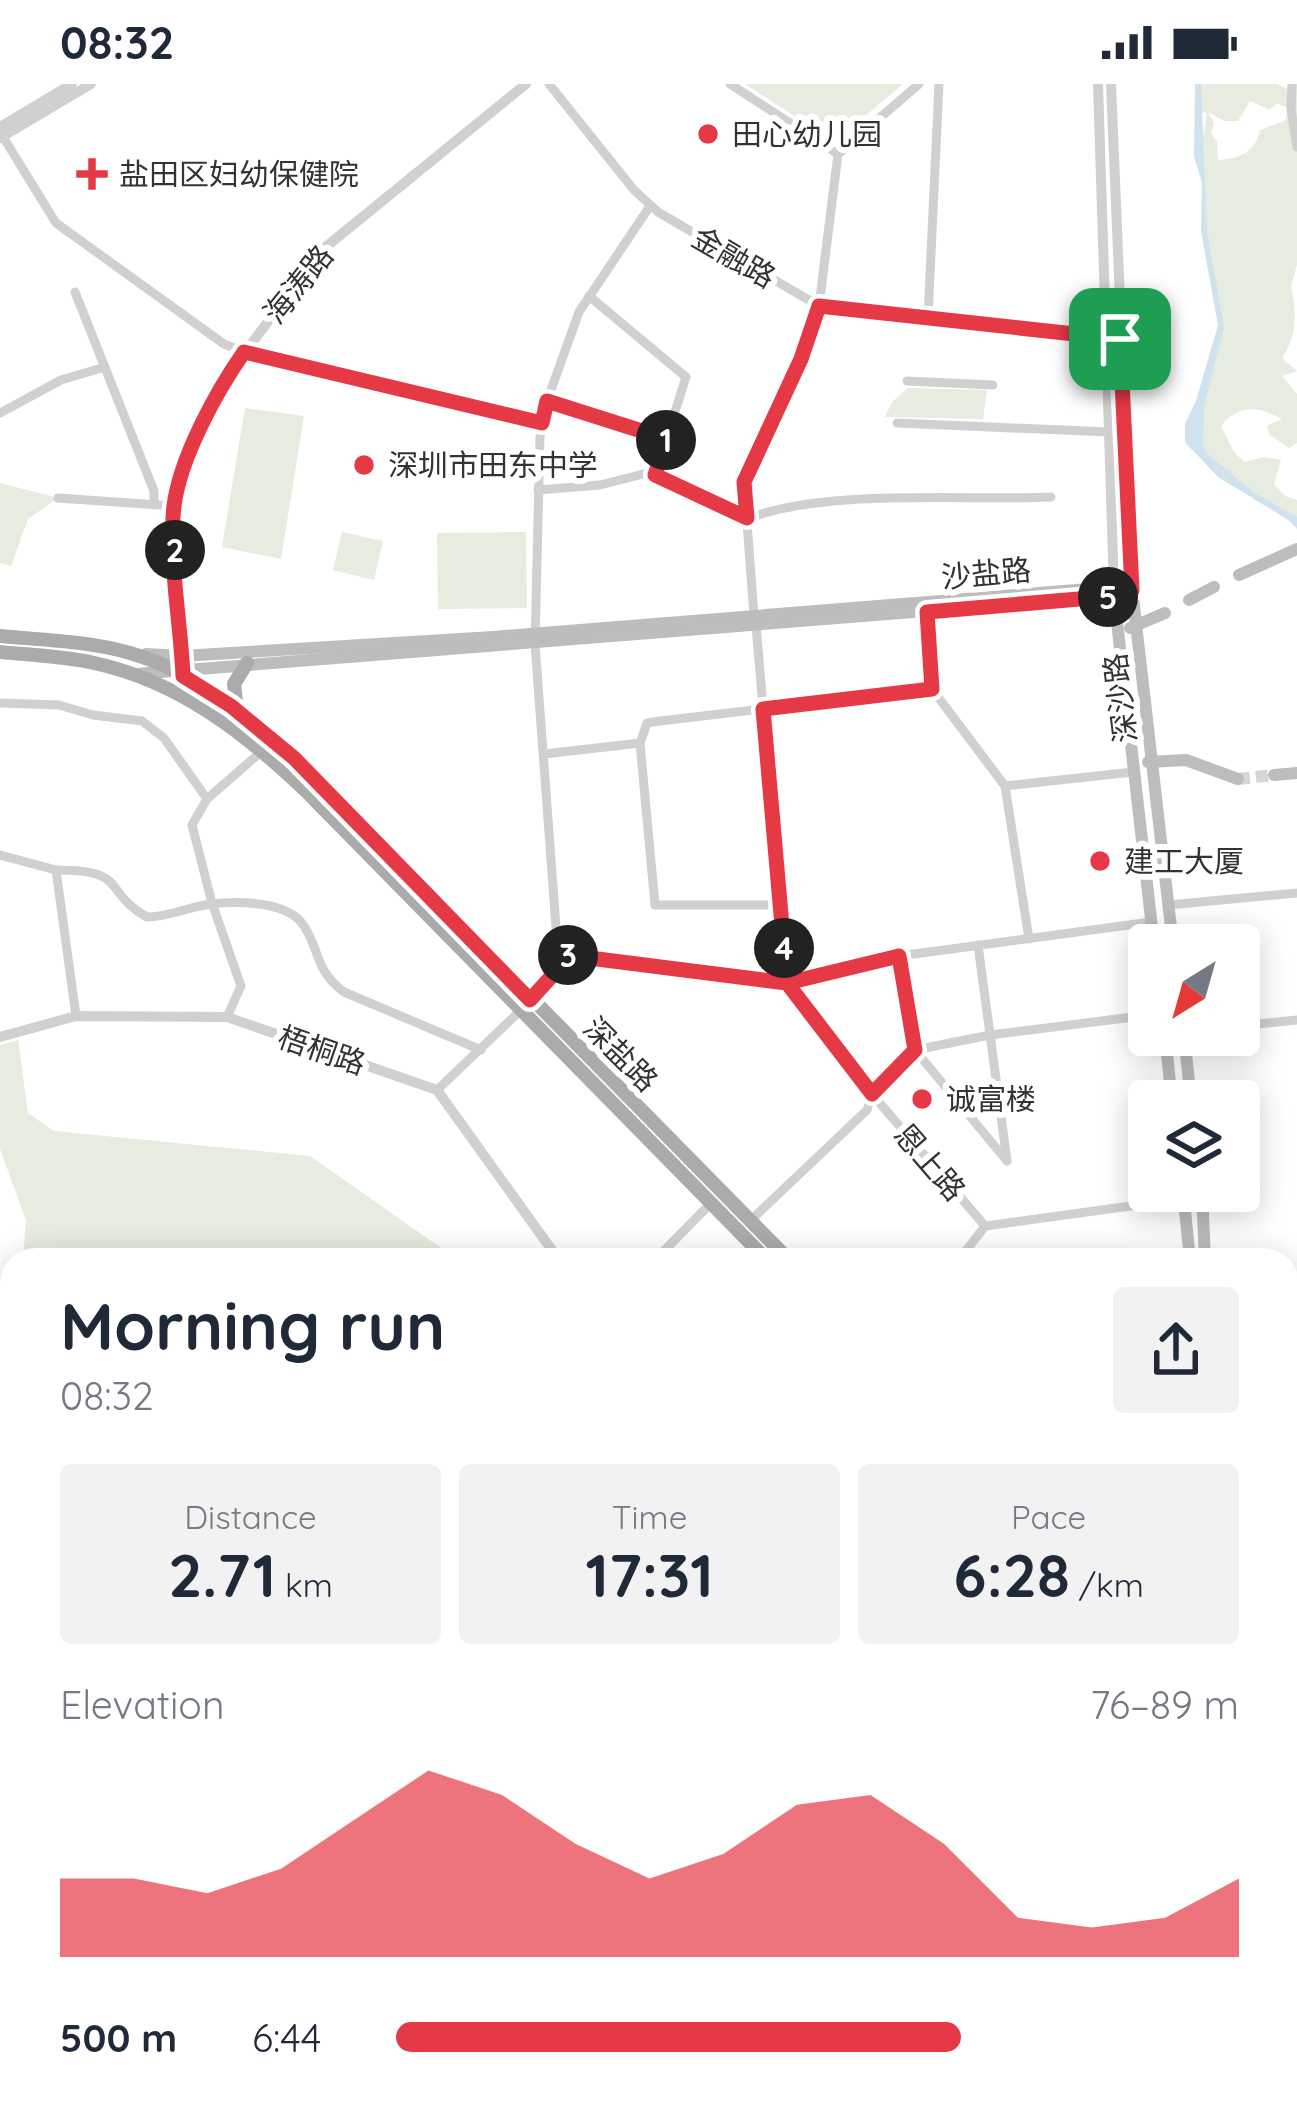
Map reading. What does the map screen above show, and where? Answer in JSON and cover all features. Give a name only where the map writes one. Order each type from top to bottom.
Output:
[{"type":"main road","points":[[1239,575],[1293,551]]},
{"type":"main road","points":[[1189,600],[1214,587]]},
{"type":"main road","name":"沙盐路","points":[[755,621],[927,612],[1132,590]]},
{"type":"main road","name":"深沙路","points":[[1132,590],[1170,924]]},
{"type":"main road","name":"沙盐路","points":[[133,674],[1114,592]]},
{"type":"main road","name":"深沙路","points":[[1114,592],[1151,922]]},
{"type":"main road","points":[[1117,626],[1136,626],[1165,613]]},
{"type":"main road","name":"深盐路","points":[[0,636],[131,653],[180,668],[246,717],[315,778],[525,1006]]},
{"type":"main road","name":"沙盐路","points":[[180,668],[535,639]]},
{"type":"main road","name":"深盐路","points":[[0,652],[71,659],[133,674],[183,697],[262,751],[525,1006],[716,1198],[757,1248]]},
{"type":"main road","points":[[246,717],[237,710],[233,693],[247,663]]},
{"type":"main road","points":[[1133,772],[1151,761],[1186,760],[1238,779]]},
{"type":"main road","points":[[1274,776],[1297,773]]},
{"type":"main road","name":"深盐路","points":[[716,1198],[750,1221],[777,1248]]},
{"type":"main road","points":[[1186,1212],[1189,1248]]},
{"type":"main road","points":[[1203,1212],[1204,1248]]},
{"type":"street","points":[[2,129],[72,84]]},
{"type":"street","points":[[2,129],[92,84]]},
{"type":"street","name":"海涛路","points":[[183,697],[174,506],[191,451],[230,373],[322,250],[526,84]]},
{"type":"street","name":"金融路","points":[[549,84],[650,206],[819,306],[1120,339]]},
{"type":"street","points":[[730,84],[838,154]]},
{"type":"street","points":[[787,983],[744,482],[801,359],[819,306],[838,154],[919,84]]},
{"type":"street","points":[[928,317],[939,84]]},
{"type":"street","name":"深沙路","points":[[1098,84],[1114,592]]},
{"type":"street","name":"深沙路","points":[[1112,84],[1132,590]]},
{"type":"street","points":[[1292,84],[1297,147]]},
{"type":"street","points":[[2,129],[36,196],[56,223],[224,344],[542,423]]},
{"type":"street","points":[[551,1248],[437,1090],[550,978],[558,954],[535,639],[542,423],[570,330],[650,206]]},
{"type":"street","points":[[75,292],[154,491],[154,505]]},
{"type":"street","points":[[589,296],[686,377],[655,475]]},
{"type":"street","points":[[0,413],[61,380],[104,367]]},
{"type":"street","points":[[907,381],[993,385]]},
{"type":"street","points":[[547,401],[667,439]]},
{"type":"street","points":[[897,423],[1109,432]]},
{"type":"street","points":[[538,490],[600,484],[638,473],[655,475],[747,518],[776,507],[840,502],[1051,497]]},
{"type":"street","points":[[58,498],[174,506]]},
{"type":"street","points":[[927,612],[932,689],[1005,786],[1029,939]]},
{"type":"street","points":[[769,905],[655,905],[640,743],[647,723],[932,689]]},
{"type":"street","points":[[0,703],[59,705],[142,721],[164,738],[207,799]]},
{"type":"street","points":[[544,754],[640,743]]},
{"type":"street","points":[[227,1017],[242,986],[192,834],[195,816],[207,799],[262,751]]},
{"type":"street","points":[[1005,786],[1133,772]]},
{"type":"street","points":[[0,855],[56,871],[91,870],[104,875],[148,917],[212,904],[286,910],[305,927],[318,964],[344,992],[481,1050]]},
{"type":"street","points":[[56,871],[76,1016]]},
{"type":"street","points":[[1168,905],[1297,893]]},
{"type":"street","points":[[558,954],[787,983],[899,956],[1151,922]]},
{"type":"street","points":[[899,956],[915,1050],[1007,1161],[978,946]]},
{"type":"street","name":"恩上路","points":[[787,983],[872,1094],[985,1226]]},
{"type":"street","name":"梧桐路","points":[[0,1037],[76,1016],[227,1017],[437,1090]]},
{"type":"street","points":[[750,1221],[867,1110],[872,1094],[915,1050],[1128,1018]]},
{"type":"street","points":[[1260,1024],[1297,1020]]},
{"type":"street","points":[[667,1248],[716,1198]]},
{"type":"street","points":[[968,1248],[985,1226],[1128,1203]]},
{"type":"shaded area","points":[[745,84],[903,84],[844,134],[824,135]]},
{"type":"shaded area","points":[[1196,84],[1277,84],[1289,90],[1297,84],[1294,323],[1282,358],[1297,371],[1282,376],[1297,394],[1297,443],[1289,448],[1270,435],[1267,426],[1282,419],[1257,410],[1235,414],[1221,426],[1244,462],[1264,457],[1281,460],[1274,484],[1297,500],[1297,526],[1222,479],[1186,444],[1220,323],[1206,246],[1200,154],[1207,113],[1197,111]],"holes":[[[1250,101],[1270,110],[1276,103],[1288,108],[1286,120],[1260,130],[1245,153],[1218,160],[1211,133],[1214,123],[1208,112],[1224,121],[1238,121]]]},
{"type":"shaded area","points":[[908,388],[987,390],[983,419],[885,417],[892,402]]},
{"type":"shaded area","points":[[245,408],[304,416],[281,559],[222,547]]},
{"type":"shaded area","points":[[0,483],[58,498],[28,519],[11,566],[0,563]]},
{"type":"shaded area","points":[[342,532],[383,541],[374,580],[333,570]]},
{"type":"shaded area","points":[[526,532],[527,608],[438,609],[437,533]]},
{"type":"shaded area","points":[[18,1040],[28,1113],[54,1131],[310,1156],[441,1248],[24,1248],[26,1220],[0,1149],[0,1045]]},
{"type":"water","points":[[1195,84],[1201,84],[1207,232],[1224,327],[1204,407],[1203,445],[1253,492],[1297,517],[1297,529],[1218,477],[1185,442],[1185,424],[1218,325],[1201,231],[1202,183],[1194,156]]},
{"type":"tunnel","points":[[1238,779],[1274,775]]},
{"type":"place","name":"田心幼儿园","points":[[708,134]]},
{"type":"place","name":"盐田区妇幼保健院","points":[[92,174]]},
{"type":"place","name":"深圳市田东中学","points":[[364,465]]},
{"type":"place","name":"建工大厦","points":[[1100,861]]},
{"type":"place","name":"诚富楼","points":[[922,1099]]},
{"type":"route","points":[[1120,339],[819,306],[801,359],[744,482],[747,518],[655,475],[667,439],[547,401],[542,423],[244,352],[191,451],[174,506],[183,676],[231,706],[294,758],[530,1000],[548,982],[558,954],[787,983],[872,1094],[915,1050],[899,956],[787,983],[763,709],[932,689],[927,612],[1114,596],[1132,590],[1120,339]]}]
